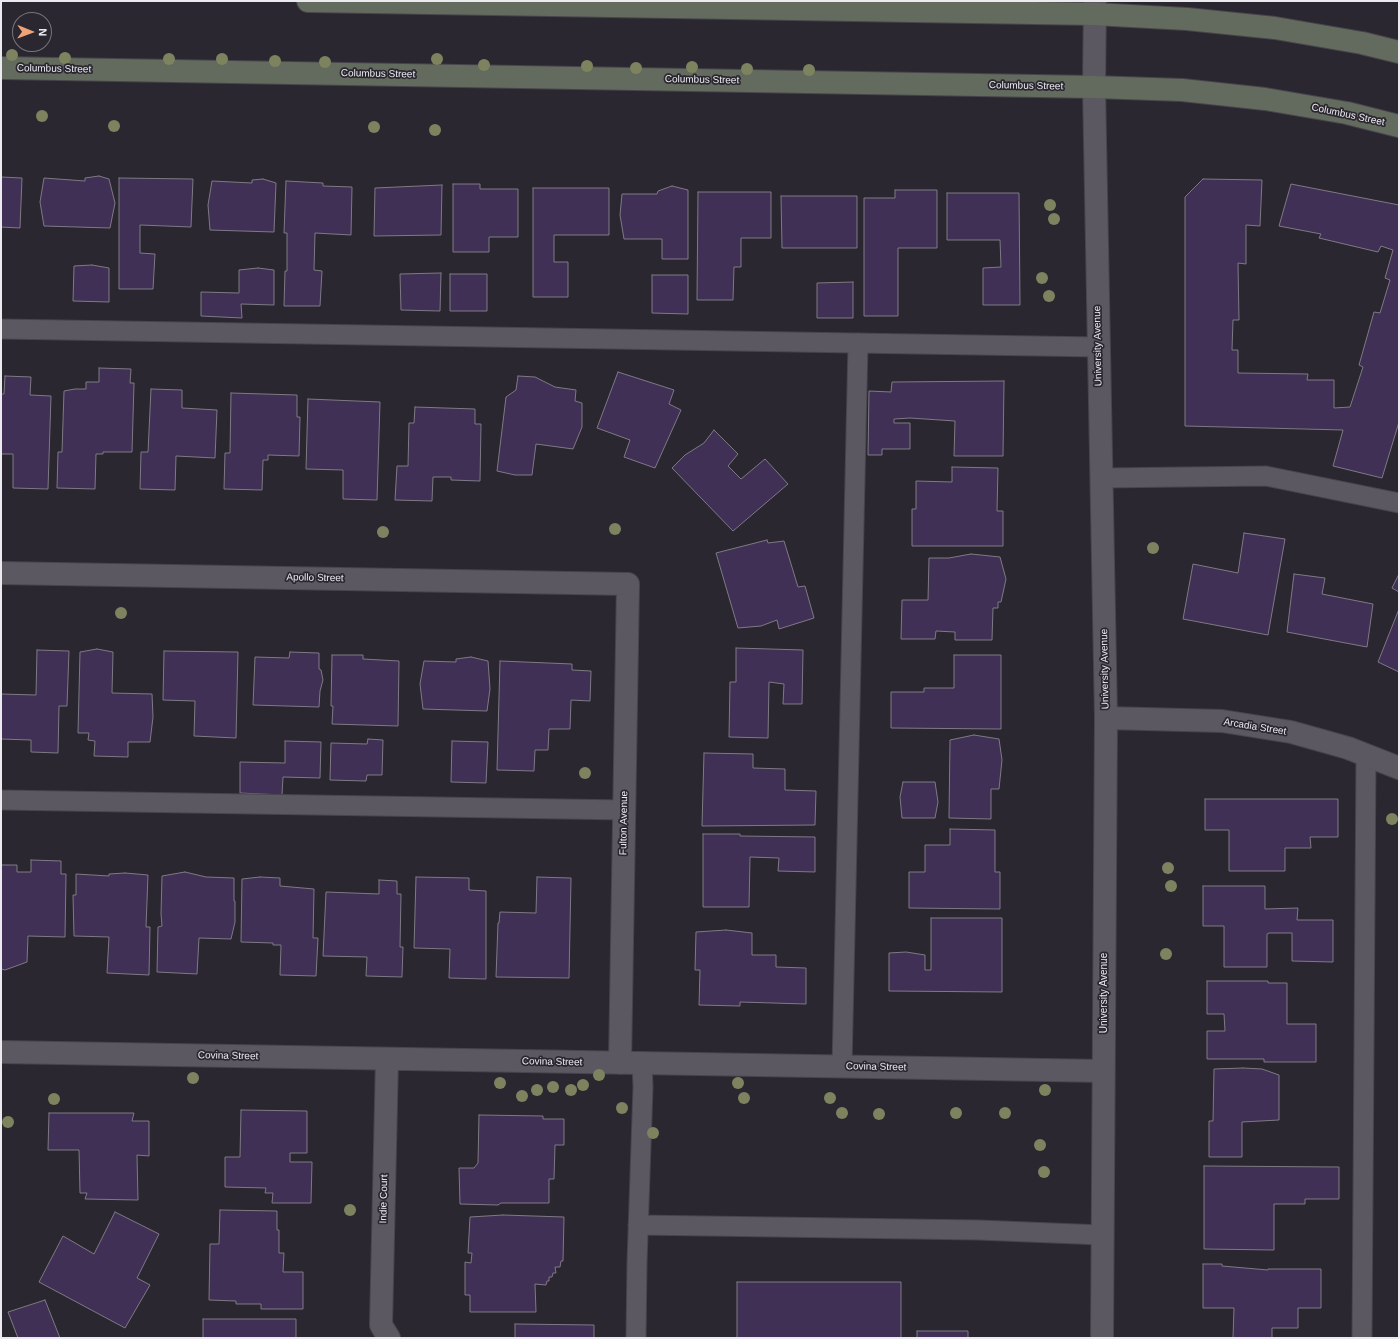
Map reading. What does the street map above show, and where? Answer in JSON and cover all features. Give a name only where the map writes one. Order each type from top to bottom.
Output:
[{"type":"main road","points":[[308,1],[1094,8],[1275,28],[1362,43],[1399,52]]},
{"type":"main road","name":"Columbus Street","points":[[1,68],[1094,87],[1182,90],[1265,99],[1347,113],[1399,126]]},
{"type":"street","name":"University Avenue","points":[[1094,8],[1098,347],[1106,718],[1102,1338]]},
{"type":"street","name":"Apollo Street","points":[[1,573],[628,584]]},
{"type":"street","name":"Fulton Avenue","points":[[620,1063],[628,584]]},
{"type":"street","name":"Arcadia Street","points":[[1106,718],[1222,721],[1291,732],[1348,748],[1399,768]]},
{"type":"street","name":"Covina Street","points":[[1,1052],[1103,1071]]},
{"type":"street","name":"Indie Court","points":[[387,1059],[381,1325],[389,1338]]},
{"type":"lane","points":[[1,329],[1098,347]]},
{"type":"lane","points":[[842,1067],[858,343]]},
{"type":"lane","points":[[1101,478],[1266,476],[1399,503]]},
{"type":"lane","points":[[1362,1338],[1366,755]]},
{"type":"lane","points":[[1,800],[625,810]]},
{"type":"lane","points":[[636,1338],[643,1087],[642,1063]]},
{"type":"lane","points":[[638,1225],[978,1230],[1102,1235]]},
{"type":"building","points":[[99,176],[109,179],[115,203],[110,228],[44,226],[40,202],[44,178],[85,181],[85,178]]},
{"type":"building","points":[[1,177],[22,178],[20,228],[1,227]]},
{"type":"building","points":[[119,178],[193,179],[191,227],[140,225],[140,253],[155,254],[153,289],[119,289]]},
{"type":"building","points":[[263,179],[276,183],[274,232],[210,230],[208,205],[212,181],[252,183],[252,180]]},
{"type":"building","points":[[1203,179],[1262,180],[1260,226],[1246,225],[1246,264],[1238,263],[1239,320],[1233,320],[1232,350],[1238,350],[1238,373],[1308,374],[1307,380],[1334,380],[1334,408],[1350,407],[1363,367],[1359,365],[1374,312],[1380,313],[1390,280],[1385,278],[1393,250],[1381,246],[1378,252],[1319,238],[1321,234],[1279,226],[1291,184],[1399,205],[1399,422],[1382,478],[1333,466],[1343,430],[1185,426],[1185,197]]},
{"type":"building","points":[[286,181],[323,183],[323,186],[352,187],[351,235],[315,233],[314,270],[322,271],[320,306],[284,306],[285,271],[287,271],[287,233],[284,233]]},
{"type":"building","points":[[453,184],[480,184],[480,189],[518,189],[518,237],[489,237],[489,252],[453,252]]},
{"type":"building","points":[[442,185],[441,235],[374,236],[375,188]]},
{"type":"building","points":[[672,186],[688,190],[688,259],[662,259],[662,239],[624,239],[620,215],[622,194],[657,194],[658,191]]},
{"type":"building","points":[[533,188],[609,188],[609,235],[554,235],[554,262],[568,262],[568,297],[533,297]]},
{"type":"building","points":[[895,190],[937,190],[937,248],[898,248],[898,316],[864,316],[864,198],[895,198]]},
{"type":"building","points":[[698,192],[771,192],[771,238],[741,238],[741,267],[734,267],[733,300],[697,300]]},
{"type":"building","points":[[947,193],[1019,193],[1020,305],[983,305],[983,268],[1001,267],[1000,240],[947,240]]},
{"type":"building","points":[[781,196],[857,196],[857,248],[782,248]]},
{"type":"building","points":[[92,265],[109,268],[109,302],[73,301],[74,266]]},
{"type":"building","points":[[258,268],[274,270],[274,305],[241,304],[242,318],[201,316],[201,292],[239,293],[239,270]]},
{"type":"building","points":[[441,273],[440,311],[401,310],[400,274]]},
{"type":"building","points":[[450,274],[487,274],[487,311],[450,311]]},
{"type":"building","points":[[652,275],[688,275],[688,314],[652,313]]},
{"type":"building","points":[[853,282],[853,318],[817,318],[817,283]]},
{"type":"building","points":[[99,368],[131,369],[130,383],[134,383],[132,452],[103,452],[103,454],[96,454],[95,489],[57,488],[58,452],[62,452],[64,391],[86,389],[86,382],[99,382]]},
{"type":"building","points":[[618,372],[674,390],[669,404],[681,410],[655,468],[624,457],[630,440],[597,428]]},
{"type":"building","points":[[5,376],[31,377],[30,395],[51,396],[48,489],[13,488],[13,454],[1,454],[1,394],[4,394]]},
{"type":"building","points":[[518,376],[535,377],[555,387],[576,390],[575,401],[582,403],[582,427],[573,449],[536,444],[532,475],[515,475],[497,471],[506,397],[516,390]]},
{"type":"building","points":[[1004,381],[1003,456],[954,456],[955,421],[910,418],[894,419],[894,423],[910,423],[910,449],[882,449],[882,455],[868,455],[869,391],[891,392],[892,382]]},
{"type":"building","points":[[151,389],[182,390],[182,408],[217,410],[215,458],[176,456],[175,490],[140,489],[141,452],[148,452]]},
{"type":"building","points":[[231,393],[297,395],[297,417],[300,417],[299,456],[268,455],[268,460],[263,460],[262,490],[224,489],[225,453],[230,453]]},
{"type":"building","points":[[308,399],[380,402],[377,500],[343,499],[343,470],[306,469]]},
{"type":"building","points":[[415,407],[475,409],[475,424],[481,424],[480,481],[451,480],[451,477],[433,477],[432,501],[395,500],[397,466],[408,466],[409,423],[414,423]]},
{"type":"building","points":[[714,430],[738,454],[728,466],[741,479],[765,459],[788,484],[733,531],[672,468],[685,455],[704,443]]},
{"type":"building","points":[[952,467],[998,468],[997,511],[1003,511],[1003,546],[912,546],[912,509],[916,509],[916,481],[952,482]]},
{"type":"building","points":[[1244,533],[1285,539],[1268,635],[1183,619],[1193,564],[1238,573]]},
{"type":"building","points":[[767,540],[768,543],[784,541],[798,587],[805,586],[814,618],[779,629],[777,620],[761,626],[738,628],[716,553]]},
{"type":"building","points":[[971,554],[1000,557],[1006,579],[1001,602],[998,602],[998,608],[993,608],[992,640],[955,640],[955,632],[936,631],[935,639],[901,639],[902,600],[928,600],[929,558],[949,558]]},
{"type":"building","points":[[1294,574],[1325,578],[1322,594],[1373,604],[1367,647],[1287,632]]},
{"type":"building","points":[[1399,574],[1399,592],[1392,588]]},
{"type":"building","points":[[1399,609],[1399,672],[1378,662]]},
{"type":"building","points":[[736,648],[803,650],[802,704],[783,704],[784,684],[769,682],[768,738],[729,737],[730,682],[736,682]]},
{"type":"building","points":[[97,649],[113,652],[112,693],[152,694],[153,717],[150,742],[128,742],[128,757],[94,756],[95,741],[88,740],[89,733],[78,733],[80,652]]},
{"type":"building","points":[[37,650],[69,651],[67,706],[59,706],[58,753],[31,752],[31,740],[1,739],[1,694],[36,695]]},
{"type":"building","points":[[164,651],[238,652],[236,738],[194,736],[195,701],[163,700]]},
{"type":"building","points":[[290,652],[319,653],[319,669],[321,670],[323,680],[320,691],[319,707],[253,705],[255,657],[289,658]]},
{"type":"building","points":[[332,655],[363,655],[363,659],[399,661],[398,726],[332,724]]},
{"type":"building","points":[[954,655],[1001,655],[1001,729],[891,728],[891,692],[924,692],[924,688],[954,688]]},
{"type":"building","points":[[471,657],[488,661],[490,689],[487,711],[423,709],[420,684],[424,661],[456,662],[456,659]]},
{"type":"building","points":[[500,661],[572,664],[572,670],[591,671],[590,701],[571,700],[570,729],[549,729],[548,750],[535,750],[534,771],[497,770]]},
{"type":"building","points":[[974,735],[999,739],[1002,760],[999,789],[991,789],[991,819],[949,818],[950,740]]},
{"type":"building","points":[[368,739],[383,740],[382,775],[367,775],[366,781],[330,780],[331,743],[367,744]]},
{"type":"building","points":[[285,741],[321,742],[320,778],[283,777],[282,795],[240,793],[240,762],[285,763]]},
{"type":"building","points":[[452,741],[488,742],[486,783],[451,782]]},
{"type":"building","points":[[704,753],[753,754],[753,768],[785,769],[785,790],[816,791],[815,825],[702,826]]},
{"type":"building","points":[[903,782],[935,782],[938,802],[935,818],[902,818],[900,797]]},
{"type":"building","points":[[1205,799],[1338,799],[1338,837],[1310,837],[1311,848],[1285,848],[1285,871],[1229,871],[1229,830],[1205,830]]},
{"type":"building","points":[[950,829],[995,830],[995,872],[1000,872],[1000,909],[909,908],[909,872],[925,872],[925,845],[950,845]]},
{"type":"building","points":[[703,834],[815,837],[815,872],[778,871],[779,858],[750,857],[749,907],[703,907]]},
{"type":"building","points":[[31,860],[61,861],[61,874],[66,874],[65,937],[28,936],[27,962],[5,970],[1,969],[1,865],[17,865],[17,872],[31,872]]},
{"type":"building","points":[[185,872],[206,877],[234,878],[235,922],[231,939],[199,938],[197,974],[157,972],[158,927],[162,926],[162,876]]},
{"type":"building","points":[[125,873],[148,875],[146,927],[150,927],[149,975],[107,973],[109,937],[74,936],[73,895],[76,895],[76,874],[109,876],[109,874]]},
{"type":"building","points":[[260,877],[280,878],[280,886],[314,889],[313,938],[318,938],[316,976],[280,975],[281,945],[273,945],[273,943],[241,942],[242,879]]},
{"type":"building","points":[[416,877],[469,878],[469,890],[486,891],[486,979],[449,978],[450,949],[414,948]]},
{"type":"building","points":[[537,877],[571,878],[569,978],[496,977],[498,923],[500,912],[536,913]]},
{"type":"building","points":[[379,880],[397,881],[397,894],[401,894],[400,947],[403,947],[402,977],[366,976],[367,957],[323,956],[326,892],[379,894]]},
{"type":"building","points":[[1203,886],[1265,886],[1265,909],[1298,908],[1297,920],[1333,920],[1333,962],[1292,961],[1292,933],[1269,933],[1267,934],[1267,967],[1224,967],[1224,926],[1203,926]]},
{"type":"building","points":[[931,918],[1002,918],[1002,992],[889,991],[889,953],[906,952],[925,955],[925,970],[931,970]]},
{"type":"building","points":[[726,930],[752,933],[752,955],[776,955],[776,967],[806,968],[806,1004],[740,1002],[740,1006],[699,1005],[700,970],[695,970],[696,932]]},
{"type":"building","points":[[1207,981],[1268,981],[1268,983],[1287,983],[1287,1024],[1316,1024],[1316,1062],[1264,1062],[1264,1059],[1207,1059],[1207,1031],[1225,1031],[1224,1014],[1207,1014]]},
{"type":"building","points":[[1214,1069],[1262,1069],[1279,1075],[1279,1120],[1242,1122],[1242,1157],[1209,1157],[1209,1121],[1213,1121]]},
{"type":"building","points":[[241,1110],[307,1111],[307,1153],[290,1153],[290,1162],[312,1162],[311,1203],[272,1203],[273,1193],[265,1193],[266,1188],[225,1187],[225,1157],[240,1157]]},
{"type":"building","points":[[49,1113],[134,1113],[132,1121],[149,1121],[149,1156],[137,1155],[138,1200],[85,1199],[87,1193],[80,1193],[79,1150],[48,1150]]},
{"type":"building","points":[[479,1115],[543,1116],[543,1119],[564,1119],[564,1145],[555,1145],[554,1179],[549,1179],[549,1203],[501,1203],[498,1205],[460,1204],[459,1168],[474,1168],[478,1163]]},
{"type":"building","points":[[1204,1166],[1339,1167],[1339,1199],[1305,1199],[1305,1204],[1274,1204],[1274,1250],[1204,1249]]},
{"type":"building","points":[[220,1210],[277,1211],[279,1253],[284,1253],[283,1272],[303,1272],[303,1309],[261,1309],[261,1304],[236,1304],[236,1301],[209,1300],[210,1244],[219,1244]]},
{"type":"building","points":[[115,1212],[159,1234],[137,1278],[150,1285],[125,1328],[39,1282],[63,1236],[94,1254]]},
{"type":"building","points":[[503,1215],[564,1217],[563,1261],[561,1261],[560,1267],[555,1267],[556,1273],[553,1273],[552,1277],[549,1277],[549,1281],[547,1281],[546,1285],[535,1284],[536,1312],[470,1312],[470,1295],[465,1295],[465,1262],[471,1263],[472,1253],[468,1253],[470,1217]]},
{"type":"building","points":[[1203,1264],[1222,1264],[1222,1266],[1268,1270],[1321,1269],[1321,1308],[1298,1308],[1298,1328],[1272,1328],[1272,1338],[1233,1338],[1234,1308],[1203,1308]]},
{"type":"building","points":[[737,1282],[901,1282],[901,1338],[737,1338]]},
{"type":"building","points":[[45,1300],[60,1338],[18,1338],[8,1312]]},
{"type":"building","points":[[203,1319],[296,1319],[296,1338],[203,1338]]},
{"type":"building","points":[[515,1324],[594,1325],[594,1338],[515,1338]]},
{"type":"building","points":[[917,1331],[968,1331],[968,1338],[917,1338]]}]
